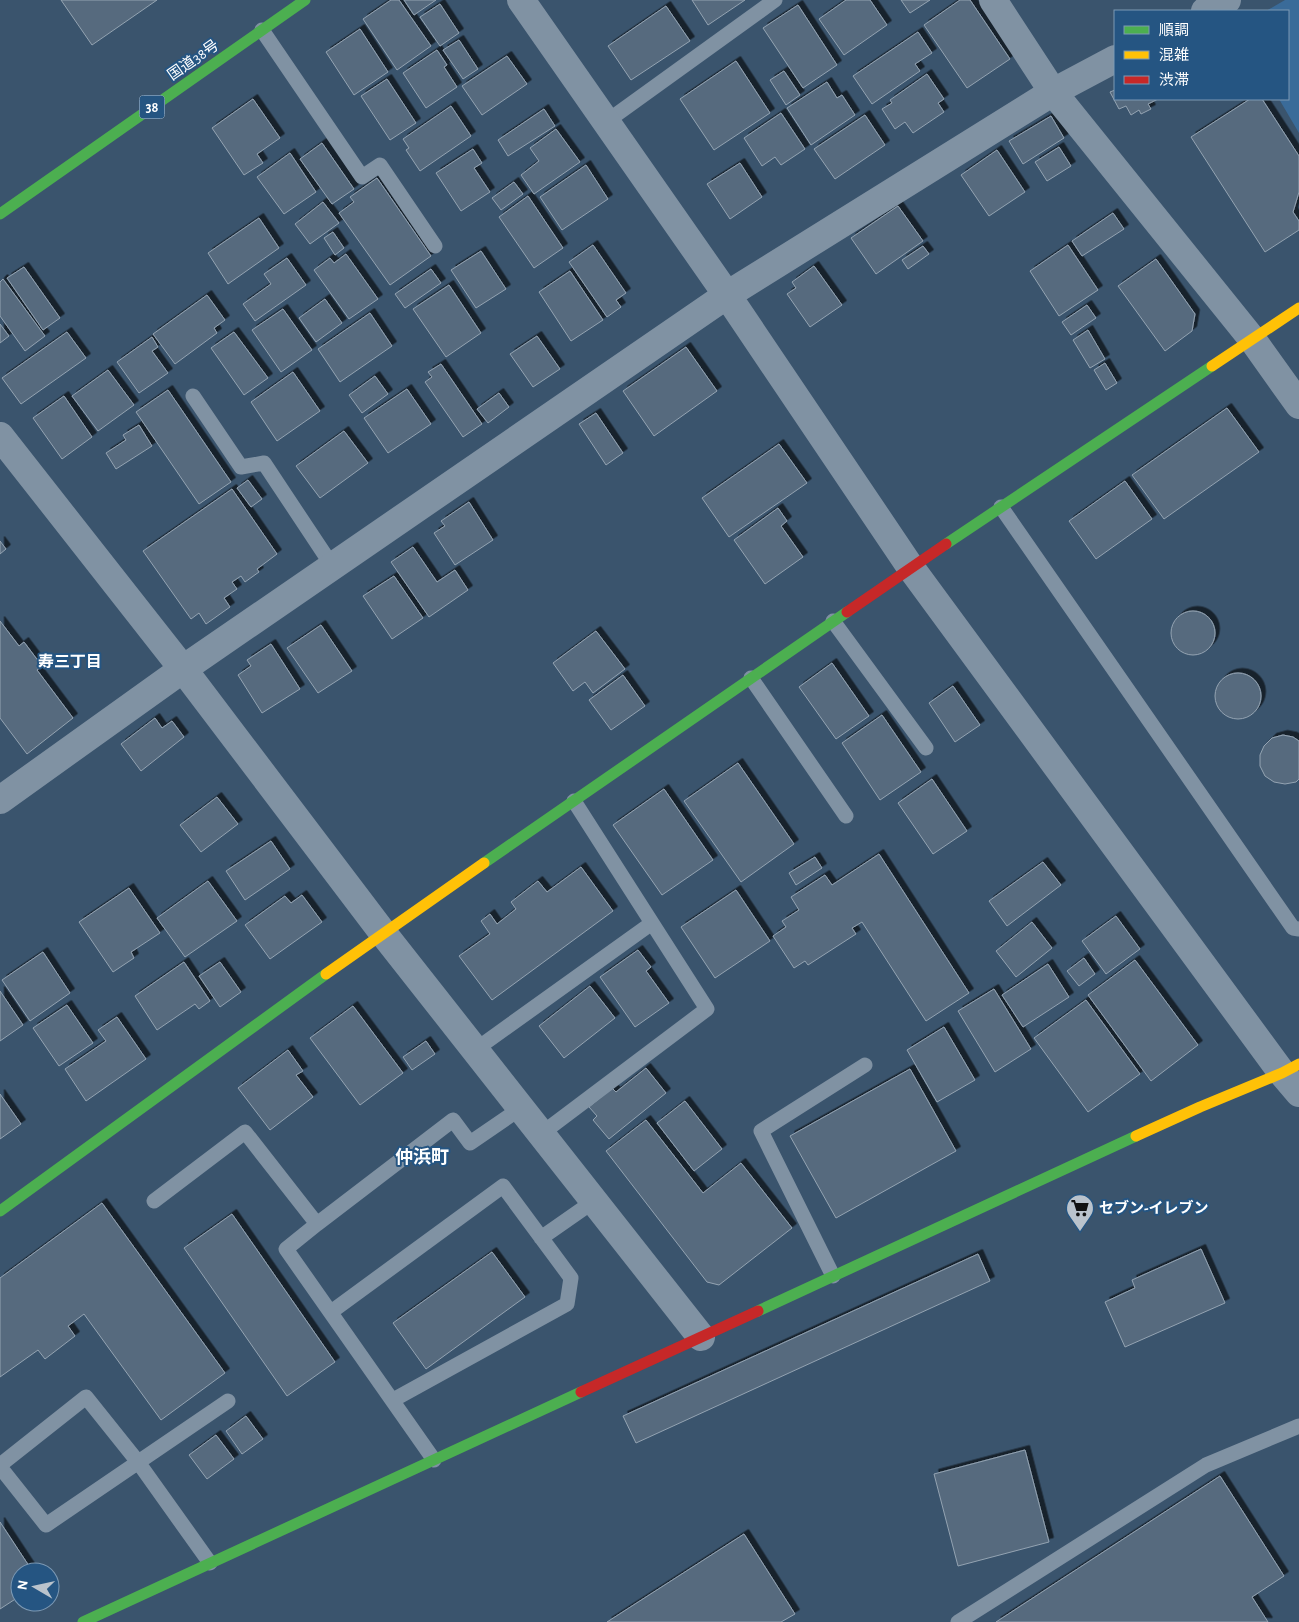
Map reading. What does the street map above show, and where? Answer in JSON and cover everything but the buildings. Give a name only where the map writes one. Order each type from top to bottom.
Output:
[{"type":"main road","name":"国道38号","points":[[0,214],[305,0]]},
{"type":"main road","points":[[0,1211],[383,933],[911,568],[1299,308]]},
{"type":"main road","points":[[83,1622],[1200,1107],[1293,1077]]},
{"type":"street","points":[[521,0],[727,295],[911,568],[1293,1077]]},
{"type":"street","points":[[993,0],[1053,92],[1252,338],[1299,405]]},
{"type":"street","points":[[1207,10],[1226,0]]},
{"type":"street","points":[[0,800],[183,669],[727,295],[1053,92],[1114,60]]},
{"type":"street","points":[[0,436],[183,669],[383,933],[701,1337]]},
{"type":"lane","points":[[606,122],[774,0]]},
{"type":"lane","points":[[262,30],[362,177],[380,165],[435,246]]},
{"type":"lane","points":[[192,396],[240,466],[264,463],[332,567]]},
{"type":"lane","points":[[1001,507],[1293,928],[1299,929]]},
{"type":"lane","points":[[833,622],[926,748]]},
{"type":"lane","points":[[751,678],[846,816]]},
{"type":"lane","points":[[541,1134],[707,1009],[574,801]]},
{"type":"lane","points":[[475,1050],[652,923]]},
{"type":"lane","points":[[833,1276],[760,1131],[865,1065]]},
{"type":"lane","points":[[434,1460],[286,1249],[453,1120],[470,1143],[521,1108]]},
{"type":"lane","points":[[154,1200],[245,1132],[317,1224]]},
{"type":"lane","points":[[331,1312],[503,1186],[571,1278],[567,1304],[393,1400]]},
{"type":"lane","points":[[541,1238],[594,1201]]},
{"type":"lane","points":[[210,1563],[138,1462],[86,1397],[0,1466],[46,1525],[138,1462],[228,1401]]},
{"type":"lane","points":[[958,1622],[1206,1465],[1299,1426]]},
{"type":"shaded area","points":[[1285,0],[1299,0],[1299,133],[1280,100],[1289,100],[1289,10],[1268,10]]},
{"type":"traffic: fast","points":[[0,214],[305,0]]},
{"type":"traffic: fast","points":[[946,544],[1212,366]]},
{"type":"traffic: fast","points":[[484,863],[847,612]]},
{"type":"traffic: fast","points":[[0,1211],[326,974]]},
{"type":"traffic: fast","points":[[758,1311],[1136,1136]]},
{"type":"traffic: fast","points":[[83,1622],[581,1392]]},
{"type":"traffic: slow","points":[[1212,366],[1299,308]]},
{"type":"traffic: slow","points":[[326,974],[484,863]]},
{"type":"traffic: slow","points":[[1136,1136],[1299,1064]]},
{"type":"traffic: jam","points":[[847,612],[946,544]]},
{"type":"traffic: jam","points":[[581,1392],[758,1311]]},
{"type":"place","name":"セブン-イレブン","points":[[1080,1232]]},
{"type":"district","name":"寿三丁目","points":[[70,661]]},
{"type":"district","name":"仲浜町","points":[[422,1157]]}]
